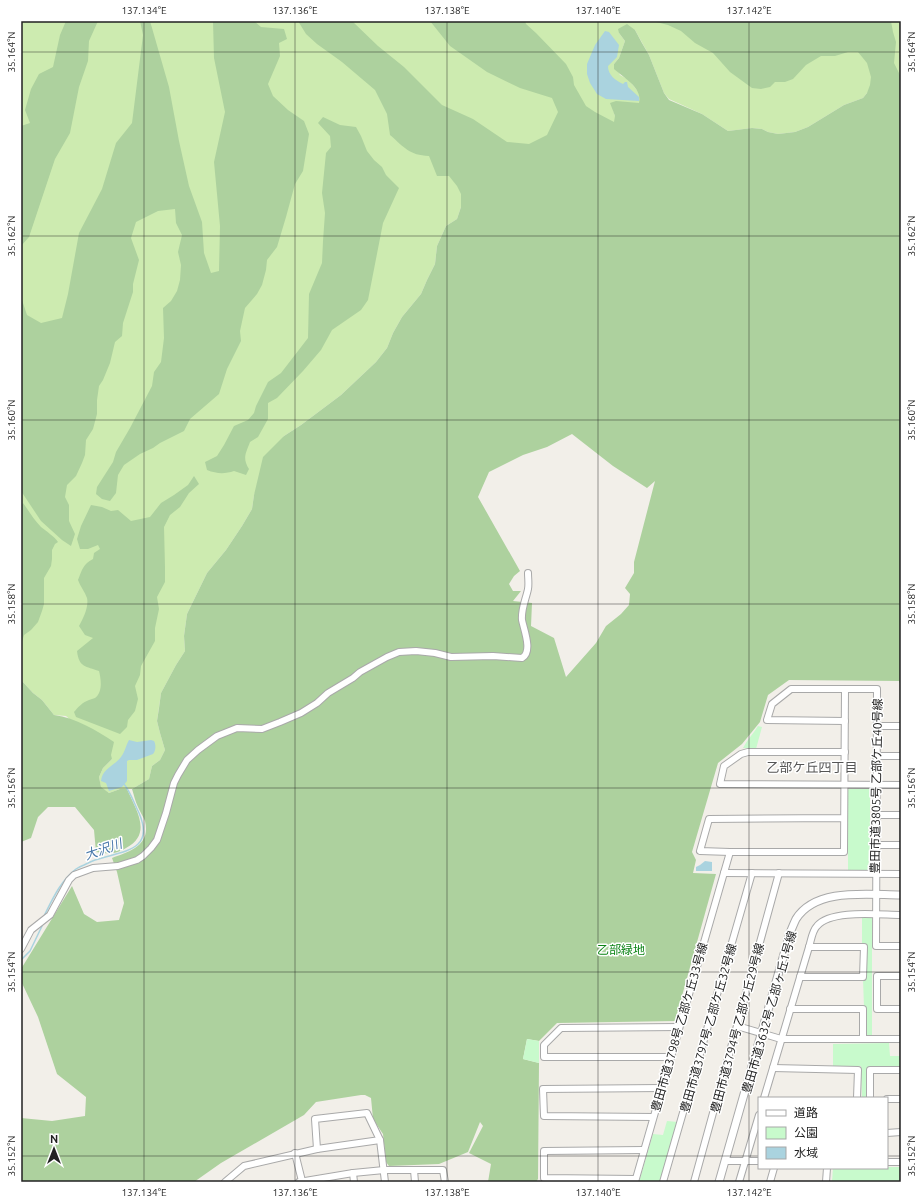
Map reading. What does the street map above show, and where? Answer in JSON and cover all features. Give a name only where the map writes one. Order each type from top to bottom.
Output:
[{"type":"street","points":[[21,949],[31,930],[50,915],[69,880],[74,875],[92,868],[118,866],[137,860],[151,848],[158,840],[174,783],[178,775],[188,760],[198,750],[217,736],[237,728],[262,729],[301,713],[360,672],[399,652],[416,651],[435,653],[451,657],[493,656],[522,658],[526,656],[527,638],[522,619],[528,588],[528,573]]},
{"type":"street","name":"豊田市道3805号 乙部ケ丘40号線","points":[[845,721],[768,720],[772,704],[791,689],[877,690],[876,845],[875,874],[872,895],[875,915],[876,946],[901,946]]},
{"type":"street","points":[[844,818],[709,819],[700,851],[844,852],[845,689]]},
{"type":"street","points":[[877,726],[901,726]]},
{"type":"street","points":[[844,752],[748,752],[741,754],[724,766],[720,784],[901,785]]},
{"type":"street","points":[[876,756],[901,756]]},
{"type":"street","points":[[876,815],[901,815]]},
{"type":"street","points":[[876,845],[901,845]]},
{"type":"street","name":"豊田市道3798号 乙部ケ丘33号線","points":[[635,1181],[730,852]]},
{"type":"street","points":[[724,873],[901,874]]},
{"type":"street","name":"豊田市道3797号 乙部ケ丘32号線","points":[[663,1182],[752,873]]},
{"type":"street","name":"豊田市道3794号 乙部ケ丘29号線","points":[[694,1182],[779,874]]},
{"type":"street","name":"豊田市道3632号 乙部ヶ丘1号線","points":[[719,1182],[790,933],[796,918],[805,908],[819,900],[838,896],[901,896]]},
{"type":"street","points":[[764,1097],[816,927],[826,919],[838,916],[901,915]]},
{"type":"street","points":[[800,977],[864,977],[864,947],[809,947]]},
{"type":"street","points":[[901,976],[877,976],[877,1009],[901,1009]]},
{"type":"street","points":[[790,1009],[863,1009],[863,1039]]},
{"type":"street","points":[[737,1026],[782,1039],[901,1039]]},
{"type":"street","points":[[671,1057],[544,1057],[544,1045],[561,1028],[679,1027]]},
{"type":"street","points":[[773,1068],[858,1070],[857,1097]]},
{"type":"street","points":[[870,1097],[870,1070],[901,1070]]},
{"type":"street","points":[[653,1117],[544,1116],[543,1089],[662,1088]]},
{"type":"street","points":[[888,1099],[901,1099]]},
{"type":"street","points":[[317,1148],[315,1118],[367,1113],[380,1140],[385,1182]]},
{"type":"street","points":[[739,1182],[756,1132],[758,1121]]},
{"type":"street","points":[[888,1133],[901,1132]]},
{"type":"street","points":[[225,1182],[244,1166],[317,1148],[380,1140]]},
{"type":"street","points":[[635,1181],[544,1178],[544,1150],[644,1150]]},
{"type":"street","points":[[295,1153],[300,1182],[353,1172],[384,1170],[443,1170],[445,1182]]},
{"type":"street","points":[[726,1161],[758,1161]]},
{"type":"street","points":[[888,1162],[901,1162]]},
{"type":"street","points":[[770,1182],[774,1169]]},
{"type":"street","points":[[826,1182],[827,1169]]},
{"type":"street","points":[[414,1170],[415,1182]]},
{"type":"street","points":[[353,1172],[354,1182]]},
{"type":"green space","points":[[21,21],[901,21],[901,78],[867,93],[863,98],[844,105],[808,127],[795,132],[778,134],[762,129],[752,128],[728,131],[702,114],[669,99],[664,93],[649,55],[635,30],[619,33],[625,41],[619,58],[614,64],[620,75],[629,80],[640,94],[640,103],[611,103],[615,116],[615,122],[461,194],[461,207],[457,219],[446,226],[437,246],[435,264],[421,294],[402,317],[387,348],[376,362],[341,395],[284,436],[254,495],[252,509],[226,550],[207,573],[187,614],[184,636],[185,651],[161,693],[157,721],[165,750],[160,760],[152,766],[149,779],[132,789],[120,789],[109,793],[101,788],[99,777],[103,768],[112,759],[66,716],[54,715],[42,700],[21,680]]},
{"type":"green space","points":[[66,21],[98,21],[89,41],[88,61],[79,87],[70,133],[55,159],[29,237],[21,246],[21,126],[30,123],[25,110],[31,89],[39,74],[53,67],[60,35]]},
{"type":"green space","points":[[140,21],[150,21],[169,87],[189,186],[202,222],[204,253],[211,273],[219,271],[220,226],[214,162],[225,112],[214,58],[213,21],[254,21],[261,27],[284,29],[287,39],[279,43],[280,56],[268,84],[273,96],[288,110],[304,121],[309,134],[303,171],[295,184],[277,247],[267,260],[262,285],[257,294],[245,308],[240,331],[241,341],[227,369],[219,394],[190,419],[184,431],[140,454],[124,465],[118,475],[116,493],[110,501],[102,499],[96,494],[97,487],[113,462],[116,452],[152,386],[154,372],[161,362],[164,338],[163,308],[171,301],[177,291],[180,280],[181,265],[178,252],[182,235],[176,223],[175,209],[158,211],[136,222],[131,238],[139,260],[133,284],[133,292],[123,323],[122,336],[115,342],[110,363],[99,386],[97,414],[93,429],[86,440],[85,455],[76,476],[67,485],[65,497],[69,505],[69,521],[75,534],[71,546],[41,521],[21,491],[21,297],[27,315],[41,323],[62,318],[79,233],[102,189],[116,143],[132,123],[143,35]]},
{"type":"green space","name":"乙部緑地","points":[[298,21],[352,21],[378,46],[404,67],[442,105],[473,119],[507,142],[529,144],[547,135],[558,112],[552,98],[520,88],[487,72],[450,46],[430,21],[525,21],[526,24],[566,64],[573,77],[574,85],[586,106],[614,122],[615,116],[610,103],[616,101],[639,103],[638,93],[635,88],[614,69],[614,64],[619,58],[625,41],[618,29],[627,24],[635,30],[649,55],[664,93],[669,100],[702,114],[728,131],[752,128],[762,129],[778,134],[795,132],[808,127],[844,105],[863,98],[867,93],[871,77],[867,63],[858,52],[848,52],[835,56],[821,56],[806,65],[793,79],[785,82],[775,82],[770,87],[761,89],[752,88],[730,72],[713,53],[695,43],[681,31],[668,25],[652,21],[891,21],[896,42],[894,63],[901,77],[901,686],[899,681],[789,680],[768,695],[760,722],[742,744],[718,763],[692,852],[696,860],[693,873],[716,874],[675,1021],[557,1023],[539,1041],[527,1039],[523,1059],[539,1063],[538,1179],[536,1182],[488,1182],[491,1164],[469,1153],[483,1126],[480,1122],[468,1152],[439,1164],[389,1166],[386,1162],[383,1134],[373,1119],[371,1098],[361,1095],[316,1102],[304,1115],[221,1163],[194,1182],[21,1182],[21,1118],[52,1121],[85,1116],[86,1097],[57,1074],[38,1017],[21,981],[21,969],[72,886],[84,914],[97,922],[119,920],[124,903],[117,872],[112,858],[126,853],[138,846],[145,836],[145,821],[137,805],[132,789],[149,779],[152,766],[160,760],[165,750],[157,721],[161,693],[185,651],[184,636],[187,614],[207,573],[226,550],[252,509],[263,457],[284,436],[341,395],[376,362],[387,348],[402,317],[421,294],[435,264],[437,246],[446,226],[457,219],[461,207],[461,194],[449,176],[437,176],[429,156],[412,152],[390,135],[387,114],[375,90],[306,34]],"holes":[[[572,434],[613,466],[647,488],[655,481],[634,562],[634,573],[625,588],[630,594],[629,605],[621,614],[606,626],[596,643],[566,677],[554,638],[531,626],[532,603],[513,601],[521,591],[513,591],[509,584],[514,576],[520,571],[478,497],[489,472],[523,455],[547,447]]]},
{"type":"green space","points":[[323,117],[340,125],[356,127],[367,151],[382,167],[386,175],[399,188],[383,223],[368,300],[361,310],[332,330],[321,350],[303,371],[277,398],[268,403],[268,419],[258,437],[250,442],[246,452],[245,459],[249,469],[246,475],[234,471],[221,473],[207,470],[205,462],[217,456],[234,426],[248,420],[254,413],[268,382],[281,373],[308,338],[309,294],[322,263],[325,213],[322,193],[326,153],[331,147],[330,136],[318,123]]},
{"type":"green space","points":[[194,476],[199,484],[189,493],[180,507],[170,515],[164,527],[165,582],[157,597],[159,609],[155,628],[155,641],[141,666],[140,675],[135,686],[138,699],[135,711],[128,720],[127,727],[120,734],[76,717],[74,712],[83,703],[95,698],[98,695],[101,685],[99,671],[84,666],[79,661],[77,651],[93,638],[85,635],[79,626],[85,613],[87,598],[78,580],[85,565],[93,559],[94,553],[100,549],[98,545],[88,549],[80,549],[77,539],[81,526],[91,505],[102,507],[111,511],[118,510],[131,521],[150,517],[161,503],[188,485]]},
{"type":"green space","points":[[23,503],[38,524],[58,542],[52,550],[51,566],[44,578],[44,604],[42,611],[38,622],[24,635],[21,645],[21,507]]},
{"type":"green space","points":[[21,680],[42,700],[54,715],[78,722],[114,742],[111,755],[112,759],[103,768],[99,777],[101,787],[109,793],[120,789],[127,789],[138,813],[141,829],[139,836],[126,848],[118,852],[111,853],[96,852],[94,830],[75,807],[48,807],[38,817],[31,838],[21,842]]},
{"type":"green space","points":[[758,726],[762,727],[756,749],[743,748],[746,742]]},
{"type":"green space","points":[[849,789],[870,790],[869,872],[848,872]]},
{"type":"green space","points":[[862,917],[872,918],[872,1035],[865,1035],[863,979],[866,979],[866,944],[862,943]]},
{"type":"green space","points":[[527,1039],[539,1041],[539,1063],[523,1059]]},
{"type":"green space","points":[[889,1043],[890,1056],[901,1056],[901,1066],[869,1067],[868,1097],[862,1097],[861,1066],[833,1066],[833,1044]]},
{"type":"green space","points":[[667,1121],[678,1122],[661,1182],[639,1182],[653,1134],[663,1135]]},
{"type":"green space","points":[[888,1167],[901,1167],[901,1182],[832,1182],[833,1169],[888,1169]]},
{"type":"water","points":[[605,31],[609,32],[619,45],[617,57],[608,66],[609,72],[612,77],[623,84],[627,82],[628,87],[639,97],[639,101],[606,99],[597,94],[590,83],[587,74],[587,64],[595,45]]},
{"type":"water","points":[[129,740],[137,742],[154,741],[155,751],[153,754],[137,760],[127,761],[127,781],[122,787],[109,791],[106,783],[101,781],[102,777],[104,773],[124,753]]},
{"type":"water","points":[[705,861],[712,862],[712,871],[696,871],[696,867]]},
{"type":"waterway","name":"大沢川","points":[[44,916],[61,884],[76,869],[94,860],[133,848],[139,843],[143,836],[143,826],[139,813],[129,791],[124,784]]},
{"type":"waterway","name":"大沢川","points":[[21,960],[30,951],[43,924]]},
{"type":"district","name":"乙部ケ丘四丁目","points":[[812,767]]}]
